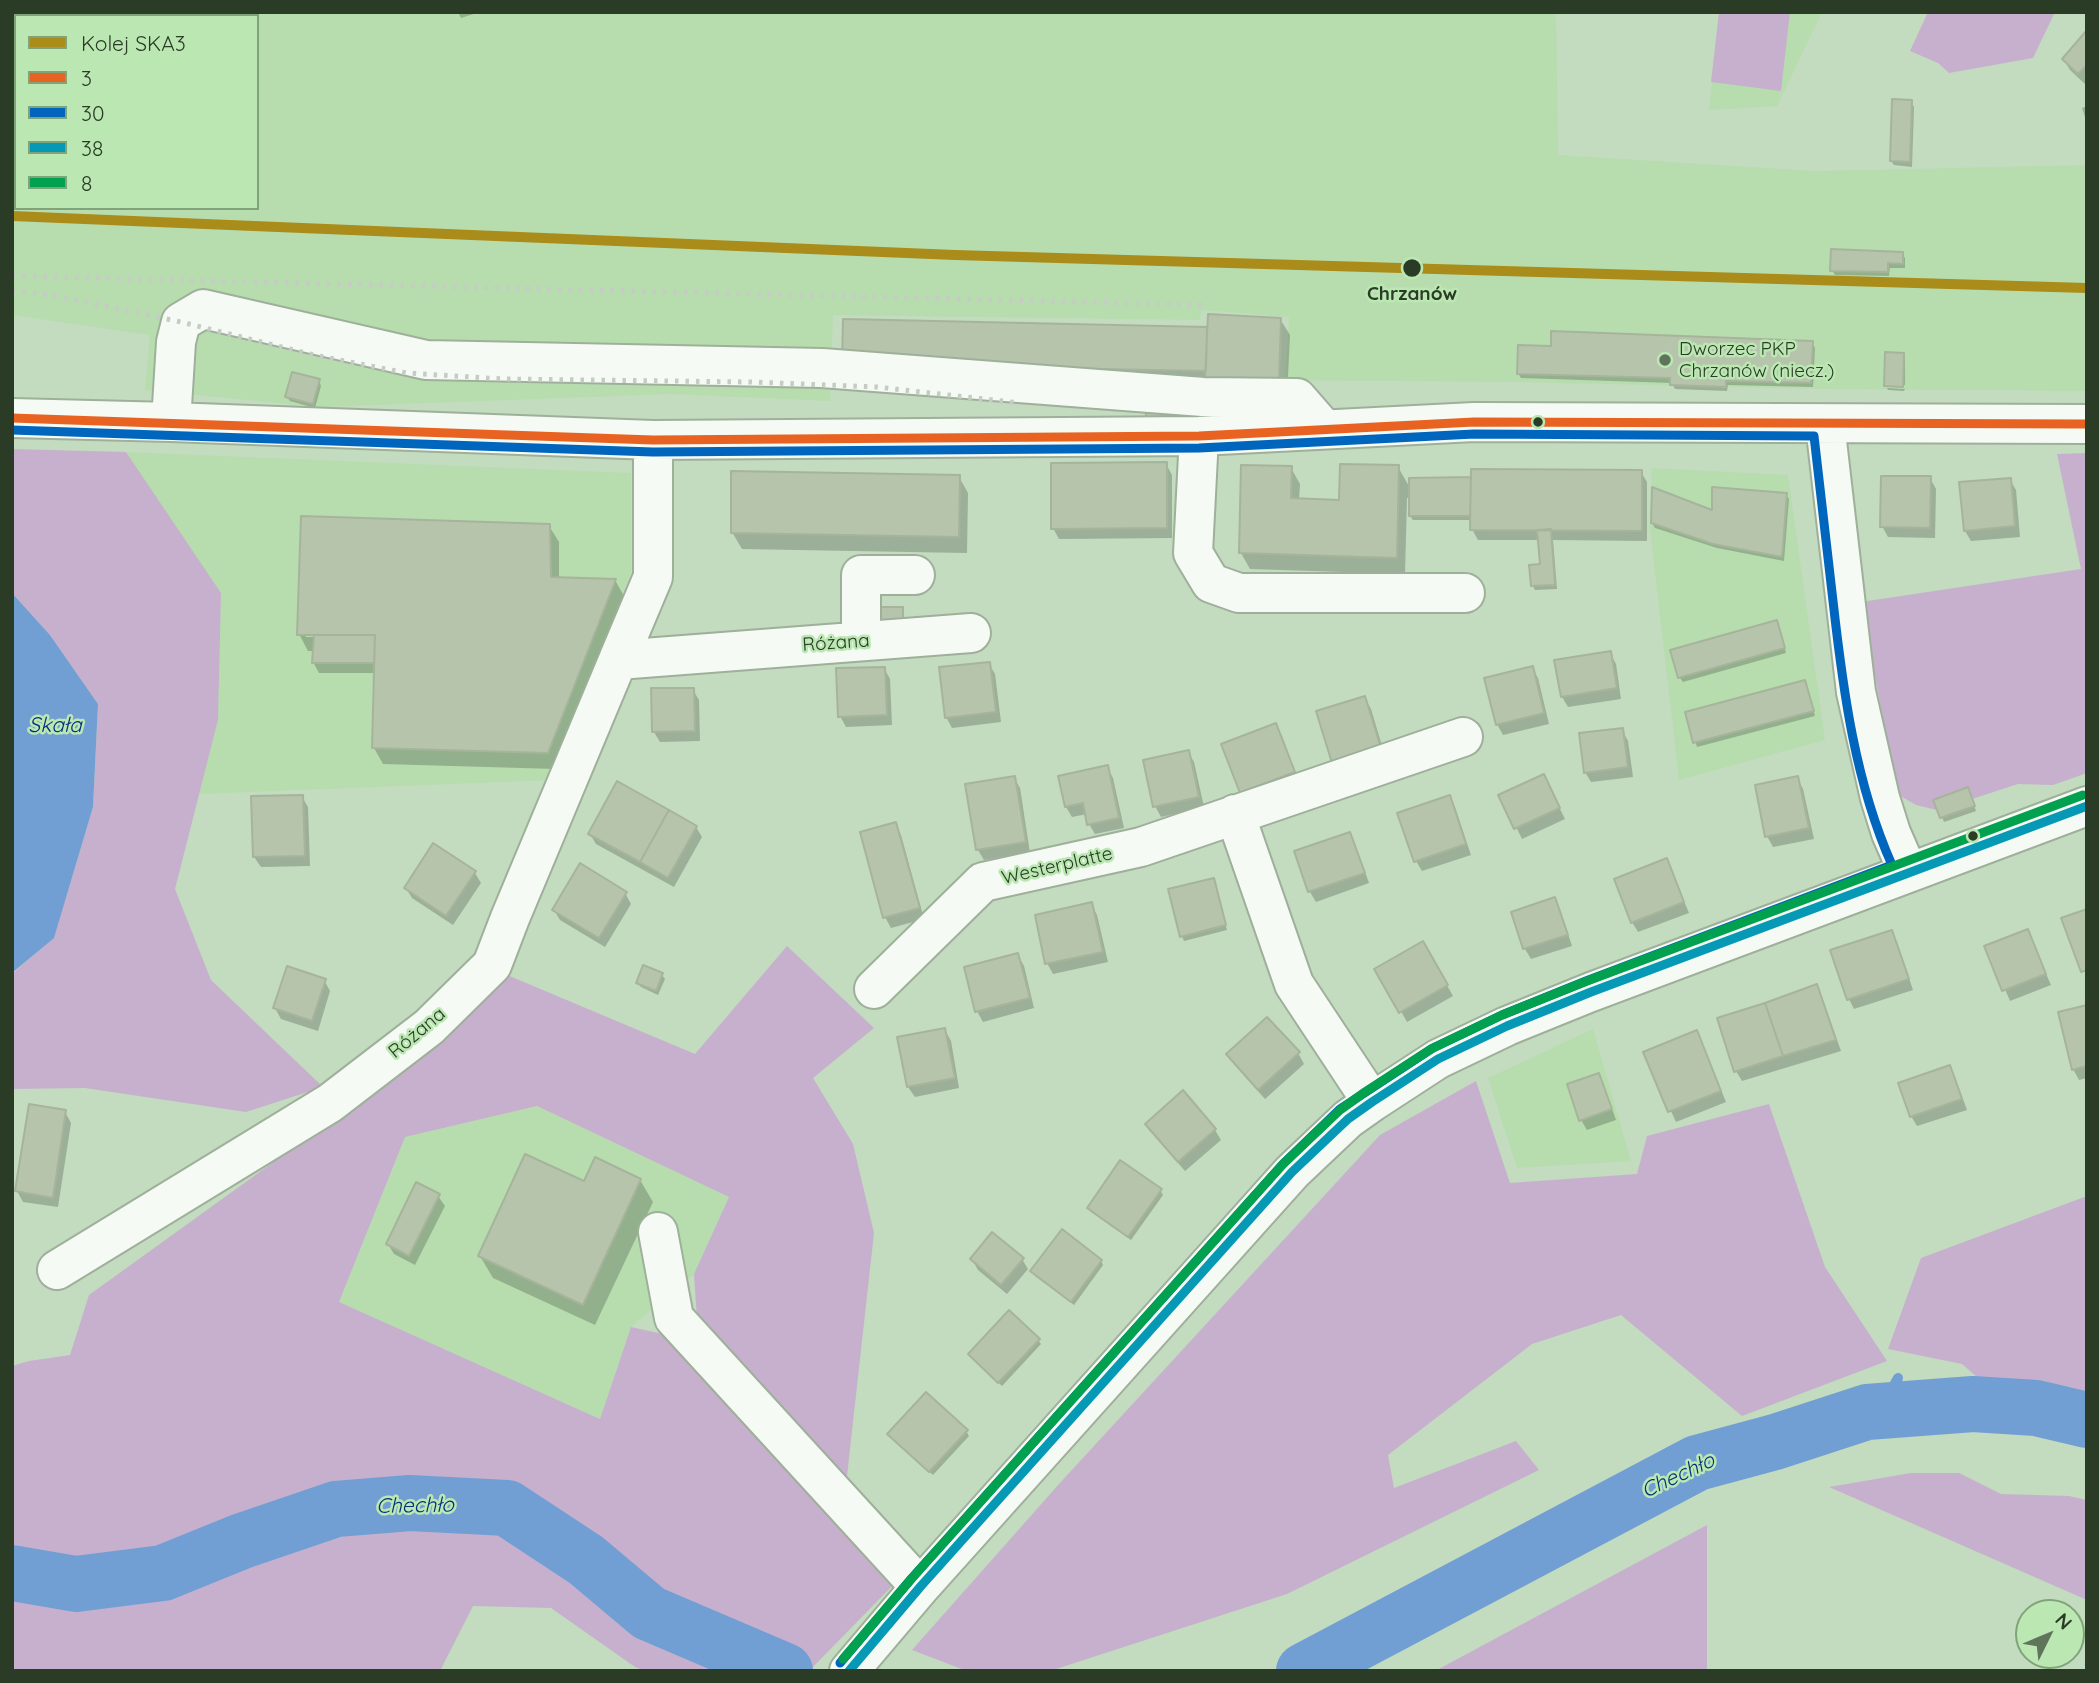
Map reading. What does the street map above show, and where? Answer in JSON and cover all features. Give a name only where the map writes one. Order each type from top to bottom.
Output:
[{"type":"street","points":[[171,422],[176,342],[181,322],[203,309],[426,360],[822,368],[1203,397],[1297,398],[1324,429]]},
{"type":"street","points":[[12,418],[653,440],[1199,436],[1502,422],[2087,424]]},
{"type":"street","points":[[1825,424],[1856,692],[1880,798],[1908,872]]},
{"type":"street","points":[[1199,436],[1193,553],[1211,583],[1239,593],[1465,593]]},
{"type":"street","name":"Różana","points":[[57,1270],[330,1103],[429,1027],[492,965],[653,577],[653,440]]},
{"type":"street","points":[[861,641],[861,575],[915,575]]},
{"type":"street","name":"Różana","points":[[618,660],[971,632]]},
{"type":"street","name":"Westerplatte","points":[[874,989],[983,882],[1141,847],[1462,737]]},
{"type":"street","points":[[851,1669],[921,1586],[1292,1172],[1327,1137],[1372,1102],[1438,1059],[1507,1026],[2087,806]]},
{"type":"street","points":[[1235,814],[1294,984],[1372,1102]]},
{"type":"street","points":[[658,1232],[674,1318],[921,1586]]},
{"type":"shaded area","points":[[1556,12],[1558,155],[1815,171],[2087,165],[2087,391],[1285,380],[1289,317],[1201,310],[1200,320],[833,315],[830,401],[671,394],[319,407],[145,390],[150,335],[12,315],[12,23],[14,210],[259,210],[259,14],[54,14]]},
{"type":"shaded area","points":[[1719,12],[1822,12],[1777,106],[1709,110]]},
{"type":"shaded area","points":[[1719,12],[1790,12],[1781,91],[1711,82]]},
{"type":"shaded area","points":[[1928,12],[2055,12],[2033,58],[1949,73],[1938,63],[1910,51]]},
{"type":"shaded area","points":[[12,449],[126,452],[221,593],[218,720],[175,889],[211,980],[323,1087],[246,1112],[85,1088],[12,1089],[12,974],[54,937],[93,807],[98,704],[50,635],[12,593]]},
{"type":"shaded area","points":[[126,452],[631,473],[631,572],[551,780],[199,794],[218,720]]},
{"type":"shaded area","points":[[2087,453],[2087,773],[2053,785],[2018,784],[1972,799],[1968,787],[1933,800],[1937,810],[1916,805],[1897,794],[1861,602],[2081,569],[2057,454]]},
{"type":"shaded area","points":[[1652,468],[1788,475],[1825,740],[1679,780],[1650,529]]},
{"type":"shaded area","points":[[787,946],[874,1028],[813,1078],[853,1144],[874,1233],[846,1485],[698,1334],[694,1274],[729,1197],[537,1106],[405,1137],[339,1302],[600,1419],[631,1327],[685,1339],[901,1577],[809,1671],[645,1671],[635,1667],[551,1608],[473,1606],[440,1671],[12,1671],[12,1366],[70,1355],[89,1295],[354,1104],[500,972],[695,1054]]},
{"type":"shaded area","points":[[1593,1029],[1631,1161],[1517,1168],[1488,1078]]},
{"type":"shaded area","points":[[1476,1081],[1510,1183],[1637,1174],[1647,1136],[1769,1104],[1825,1267],[1887,1361],[1742,1416],[1621,1315],[1532,1344],[1388,1455],[1394,1488],[1516,1441],[1539,1470],[1287,1594],[1050,1671],[967,1671],[912,1650],[1059,1484],[1380,1135]]},
{"type":"shaded area","points":[[537,1106],[729,1197],[694,1274],[631,1327],[600,1419],[338,1302],[405,1137]]},
{"type":"shaded area","points":[[2087,1196],[2087,1413],[2043,1399],[1982,1398],[1977,1377],[1962,1364],[1888,1349],[1921,1258]]},
{"type":"shaded area","points":[[1911,1473],[1959,1473],[2001,1494],[2069,1496],[2087,1500],[2087,1600],[2085,1599],[1829,1487]]},
{"type":"shaded area","points":[[1707,1525],[1707,1671],[1435,1671]]},
{"type":"water","name":"Skała","points":[[12,593],[50,635],[98,704],[93,807],[54,938],[12,973]]},
{"type":"building","points":[[2087,30],[2087,65],[2078,74],[2062,59]]},
{"type":"building","points":[[1892,99],[1912,100],[1910,162],[1890,161]]},
{"type":"building","points":[[1831,249],[1903,252],[1903,264],[1888,263],[1888,272],[1830,271]]},
{"type":"building","points":[[1208,314],[1281,318],[1279,381],[1205,378]]},
{"type":"building","points":[[843,319],[1207,327],[1206,371],[842,364]]},
{"type":"building","name":"Dworzec PKP Chrzanów (niecz.)","points":[[1551,331],[1813,341],[1811,383],[1726,381],[1726,387],[1670,385],[1670,378],[1517,374],[1518,345],[1551,346]]},
{"type":"building","points":[[1885,352],[1904,353],[1903,387],[1884,386]]},
{"type":"building","points":[[292,372],[320,379],[313,404],[285,397]]},
{"type":"building","points":[[1146,406],[1194,406],[1193,422],[1146,421]]},
{"type":"building","points":[[1167,462],[1167,528],[1051,529],[1051,463]]},
{"type":"building","points":[[1340,464],[1399,465],[1397,558],[1239,553],[1241,465],[1292,466],[1291,498],[1339,500]]},
{"type":"building","points":[[1471,469],[1642,470],[1642,531],[1470,530]]},
{"type":"building","points":[[731,471],[960,475],[959,537],[731,533]]},
{"type":"building","points":[[1881,476],[1931,476],[1930,528],[1880,527]]},
{"type":"building","points":[[1471,477],[1470,516],[1409,516],[1409,478]]},
{"type":"building","points":[[2011,478],[2015,526],[1964,531],[1959,482]]},
{"type":"building","points":[[1652,487],[1712,510],[1712,487],[1787,493],[1782,557],[1713,544],[1651,523]]},
{"type":"building","points":[[301,516],[550,524],[551,577],[616,579],[548,753],[372,748],[375,635],[297,635]]},
{"type":"building","points":[[1551,529],[1555,585],[1531,586],[1529,565],[1540,564],[1537,530]]},
{"type":"building","points":[[875,607],[903,607],[903,624],[875,624]]},
{"type":"building","points":[[1777,620],[1785,648],[1678,678],[1670,650]]},
{"type":"building","points":[[314,635],[375,635],[374,663],[312,663]]},
{"type":"building","points":[[1611,651],[1617,688],[1561,697],[1554,660]]},
{"type":"building","points":[[990,662],[996,712],[945,718],[939,667]]},
{"type":"building","points":[[1533,666],[1544,713],[1496,725],[1484,678]]},
{"type":"building","points":[[885,667],[887,715],[838,717],[836,668]]},
{"type":"building","points":[[1805,680],[1814,711],[1693,743],[1685,712]]},
{"type":"building","points":[[651,688],[694,688],[695,731],[652,732]]},
{"type":"building","points":[[1365,696],[1381,748],[1332,763],[1316,711]]},
{"type":"building","points":[[1276,723],[1295,772],[1240,793],[1221,744]]},
{"type":"building","points":[[1623,728],[1628,767],[1584,773],[1579,733]]},
{"type":"building","points":[[1189,750],[1199,797],[1153,807],[1143,760]]},
{"type":"building","points":[[1108,765],[1119,818],[1087,825],[1083,803],[1065,807],[1058,776]]},
{"type":"building","points":[[1544,774],[1560,808],[1514,829],[1498,795]]},
{"type":"building","points":[[1015,776],[1026,842],[976,850],[965,784]]},
{"type":"building","points":[[1798,776],[1809,828],[1765,837],[1755,785]]},
{"type":"building","points":[[617,781],[669,810],[640,862],[588,834]]},
{"type":"building","points":[[1968,787],[1975,806],[1940,818],[1933,800]]},
{"type":"building","points":[[303,795],[305,856],[253,857],[251,796]]},
{"type":"building","points":[[1450,795],[1466,844],[1414,862],[1397,813]]},
{"type":"building","points":[[669,810],[697,826],[668,878],[640,862]]},
{"type":"building","points":[[896,822],[920,908],[883,918],[860,832]]},
{"type":"building","points":[[1350,832],[1365,873],[1308,892],[1294,851]]},
{"type":"building","points":[[433,843],[476,871],[446,916],[404,888]]},
{"type":"building","points":[[1667,858],[1684,902],[1631,923],[1614,879]]},
{"type":"building","points":[[580,863],[627,892],[599,938],[552,910]]},
{"type":"building","points":[[1214,878],[1226,925],[1180,937],[1168,889]]},
{"type":"building","points":[[1555,897],[1568,935],[1523,949],[1511,912]]},
{"type":"building","points":[[1092,902],[1103,952],[1045,964],[1035,915]]},
{"type":"building","points":[[2087,909],[2087,970],[2081,972],[2061,918]]},
{"type":"building","points":[[2028,929],[2046,974],[2002,991],[1984,946]]},
{"type":"building","points":[[1892,930],[1909,979],[1847,1000],[1830,950]]},
{"type":"building","points":[[1423,941],[1448,985],[1399,1013],[1374,969]]},
{"type":"building","points":[[1018,953],[1030,998],[975,1012],[964,967]]},
{"type":"building","points":[[643,965],[663,973],[656,991],[636,983]]},
{"type":"building","points":[[287,966],[326,979],[312,1021],[273,1008]]},
{"type":"building","points":[[1817,984],[1836,1040],[1783,1056],[1765,1003]]},
{"type":"building","points":[[1765,1003],[1783,1056],[1734,1072],[1717,1018]]},
{"type":"building","points":[[2087,1005],[2087,1066],[2072,1070],[2058,1012]]},
{"type":"building","points":[[1267,1017],[1300,1052],[1258,1090],[1226,1054]]},
{"type":"building","points":[[945,1028],[955,1078],[907,1087],[897,1037]]},
{"type":"building","points":[[1697,1030],[1721,1091],[1668,1112],[1643,1052]]},
{"type":"building","points":[[1950,1065],[1962,1099],[1910,1117],[1898,1083]]},
{"type":"building","points":[[1599,1073],[1612,1109],[1579,1121],[1567,1084]]},
{"type":"building","points":[[1183,1090],[1216,1129],[1178,1162],[1145,1124]]},
{"type":"building","points":[[29,1104],[66,1110],[53,1198],[15,1191]]},
{"type":"building","points":[[525,1154],[584,1181],[595,1157],[641,1179],[583,1305],[478,1256]]},
{"type":"building","points":[[1120,1160],[1162,1189],[1128,1237],[1087,1208]]},
{"type":"building","points":[[416,1182],[440,1194],[409,1256],[386,1244]]},
{"type":"building","points":[[1062,1229],[1102,1260],[1071,1302],[1030,1271]]},
{"type":"building","points":[[992,1232],[1024,1258],[1001,1285],[970,1259]]},
{"type":"building","points":[[1009,1310],[1040,1339],[998,1383],[968,1354]]},
{"type":"building","points":[[926,1392],[968,1430],[929,1472],[887,1434]]},
{"type":"waterway","points":[[1880,1411],[1898,1378]]},
{"type":"waterway","points":[[1951,1406],[1955,1384]]},
{"type":"waterway","name":"Chechło","points":[[1304,1671],[1697,1463],[1775,1442],[1867,1412],[1973,1404],[2036,1408],[2087,1420]]},
{"type":"waterway","name":"Chechło","points":[[12,1573],[76,1584],[163,1573],[242,1541],[336,1509],[410,1503],[507,1508],[586,1560],[649,1613],[785,1671]]},
{"type":"railway","points":[[12,276],[1208,305]]},
{"type":"railway","points":[[12,290],[56,296],[181,322],[314,355],[407,373],[503,379],[751,382],[877,387],[1020,403]]},
{"type":"rail line","name":"SKA3","points":[[12,216],[955,255],[2087,288]]},
{"type":"transit line","name":"3","points":[[12,418],[653,440],[1199,436],[1474,422],[2087,424]]},
{"type":"transit line","name":"30","points":[[12,430],[653,452],[1199,448],[1474,434],[1814,436],[1846,702],[1869,801],[1892,865],[1502,1015],[1433,1048],[1340,1109],[1283,1164],[912,1578],[840,1663]]},
{"type":"transit line","name":"8","points":[[843,1659],[912,1578],[1283,1164],[1340,1110],[1365,1092],[1431,1049],[1502,1015],[2083,795]]},
{"type":"transit line","name":"38","points":[[849,1671],[921,1586],[1292,1172],[1348,1119],[1372,1102],[1438,1059],[1507,1026],[2087,806]]},
{"type":"place","name":"Chrzanów","points":[[1412,268]]},
{"type":"place","name":"Dworzec PKP Chrzanów (niecz.)","points":[[1665,360]]}]
